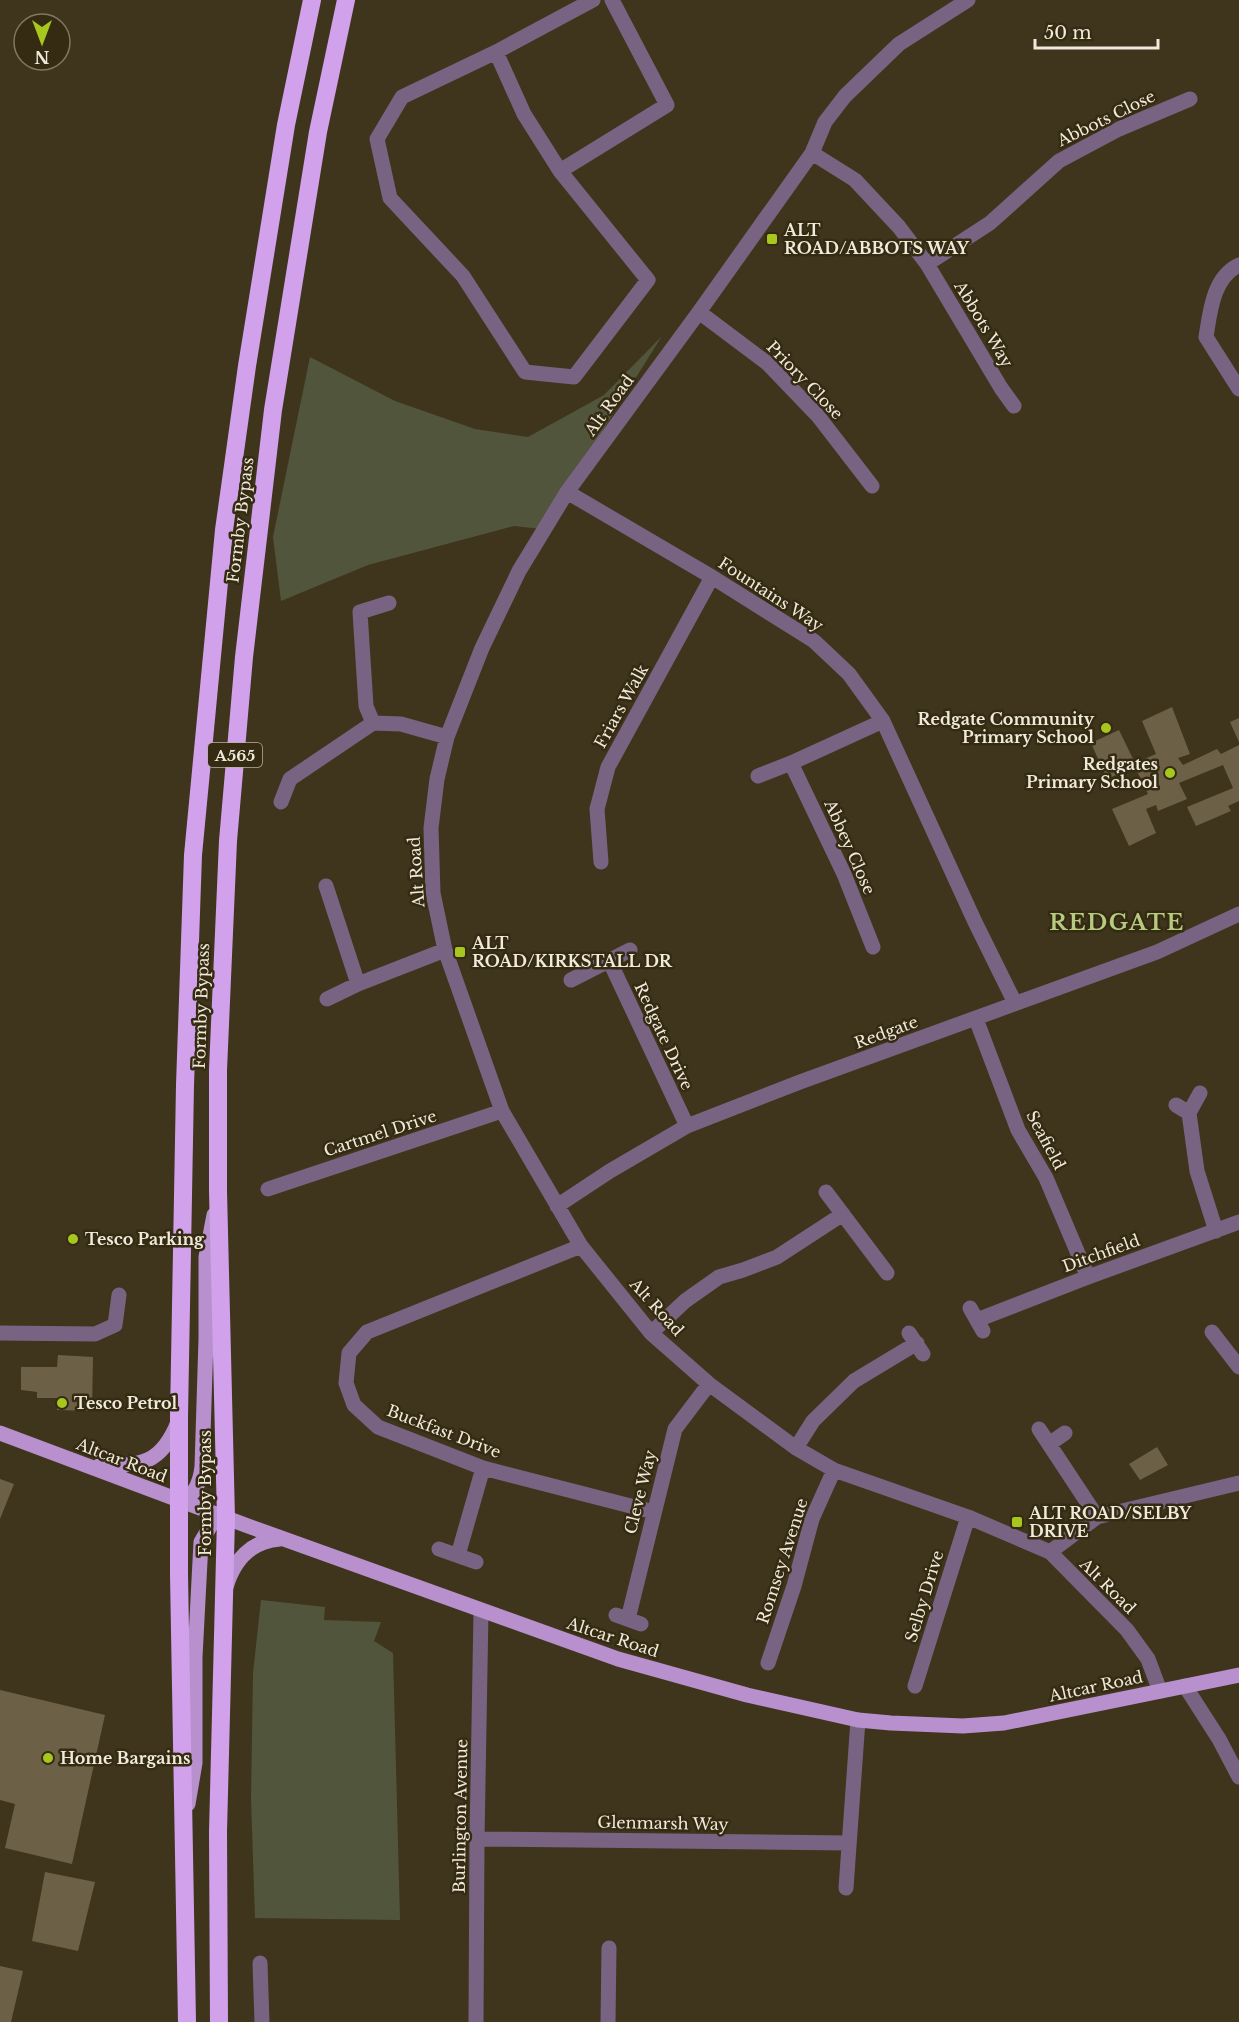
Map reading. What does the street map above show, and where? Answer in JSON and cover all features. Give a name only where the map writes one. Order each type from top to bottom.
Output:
[{"type":"highway","name":"Formby Bypass","points":[[187,2022],[179,1587],[179,1416],[184,1121],[192,867],[224,530],[247,366],[286,125],[312,0]]},
{"type":"highway","name":"Formby Bypass","points":[[219,2022],[218,1832],[225,1518],[218,1191],[218,1070],[228,841],[246,633],[277,388],[318,132],[346,0]]},
{"type":"main road","points":[[179,1501],[192,1496],[202,1467],[206,1257],[218,1191]]},
{"type":"main road","points":[[87,1466],[133,1465],[148,1460],[166,1443],[179,1416]]},
{"type":"main road","name":"Altcar Road","points":[[0,1433],[225,1518],[618,1659],[747,1695],[858,1719],[963,1726],[1004,1723],[1239,1675]]},
{"type":"main road","points":[[184,1830],[195,1763],[195,1657],[201,1542],[210,1525],[220,1518],[225,1518]]},
{"type":"main road","points":[[224,1597],[232,1571],[245,1552],[261,1542],[283,1539]]},
{"type":"street","points":[[496,52],[524,114],[560,171],[648,280],[574,377],[525,372],[463,276],[390,198],[377,139],[402,97],[496,52],[593,0]]},
{"type":"street","points":[[560,171],[667,105],[612,0]]},
{"type":"street","name":"Alt Road","points":[[968,0],[899,44],[845,96],[825,122],[812,153],[567,492],[519,571],[482,648],[447,737],[437,779],[431,828],[433,893],[445,950],[502,1111],[581,1246],[651,1333],[709,1384],[796,1448],[834,1470],[968,1518],[1050,1552],[1127,1630],[1148,1659],[1160,1691]]},
{"type":"street","name":"Abbots Close","points":[[927,264],[990,223],[1059,161],[1119,129],[1190,99]]},
{"type":"street","name":"Abbots Way","points":[[812,153],[855,180],[899,227],[927,264],[1001,388],[1014,405]]},
{"type":"street","points":[[1239,265],[1228,270],[1212,301],[1206,337],[1239,390]]},
{"type":"street","name":"Priory Close","points":[[699,312],[767,363],[818,416],[872,486]]},
{"type":"street","name":"Abbots Way","points":[[1001,388],[1015,380]]},
{"type":"street","name":"Fountains Way","points":[[567,492],[712,577],[814,641],[849,674],[883,721],[975,922],[1015,1003]]},
{"type":"street","name":"Friars Walk","points":[[601,862],[597,809],[608,767],[712,577]]},
{"type":"street","points":[[373,723],[366,706],[360,612],[388,603]]},
{"type":"street","points":[[758,776],[883,721]]},
{"type":"street","points":[[281,802],[290,779],[373,723],[401,724],[447,737]]},
{"type":"street","name":"Abbey Close","points":[[791,763],[844,874],[873,947]]},
{"type":"street","points":[[326,886],[358,984]]},
{"type":"street","name":"Redgate","points":[[557,1206],[687,1126],[800,1082],[1157,952],[1239,914]]},
{"type":"street","points":[[327,999],[358,984],[445,950]]},
{"type":"street","points":[[571,980],[630,950]]},
{"type":"street","name":"Redgate Drive","points":[[610,962],[687,1126]]},
{"type":"street","name":"Seafield","points":[[976,1019],[1018,1130],[1046,1178],[1088,1277]]},
{"type":"street","points":[[1200,1093],[1189,1113],[1197,1172],[1216,1231]]},
{"type":"street","points":[[1176,1105],[1189,1113]]},
{"type":"street","name":"Cartmel Drive","points":[[268,1189],[502,1111]]},
{"type":"street","points":[[826,1192],[887,1273]]},
{"type":"street","points":[[651,1333],[685,1302],[719,1277],[777,1257],[843,1214]]},
{"type":"street","name":"Ditchfield","points":[[976,1320],[1239,1222]]},
{"type":"street","name":"Buckfast Drive","points":[[581,1246],[366,1332],[349,1353],[346,1383],[354,1405],[378,1427],[483,1468],[654,1512]]},
{"type":"street","points":[[0,1333],[95,1334],[115,1325],[118,1295]]},
{"type":"street","points":[[1212,1332],[1234,1349],[1239,1367]]},
{"type":"street","points":[[796,1448],[813,1420],[854,1381],[916,1343]]},
{"type":"street","name":"Cleve Way","points":[[628,1620],[675,1428],[709,1384]]},
{"type":"street","points":[[1039,1429],[1097,1517]]},
{"type":"street","points":[[1049,1444],[1065,1433]]},
{"type":"street","points":[[458,1555],[483,1468]]},
{"type":"street","name":"Romsey Avenue","points":[[768,1663],[794,1586],[812,1519],[834,1470]]},
{"type":"street","points":[[1050,1552],[1097,1517],[1239,1483]]},
{"type":"street","name":"Selby Drive","points":[[915,1686],[968,1518]]},
{"type":"street","points":[[439,1549],[476,1562]]},
{"type":"street","name":"Burlington Avenue","points":[[476,2022],[481,1611]]},
{"type":"street","points":[[1185,1686],[1239,1777]]},
{"type":"street","points":[[846,1888],[858,1719]]},
{"type":"street","name":"Glenmarsh Way","points":[[477,1839],[849,1843]]},
{"type":"street","points":[[609,1948],[609,2022]]},
{"type":"street","points":[[260,1963],[262,2022]]},
{"type":"green space","points":[[662,336],[541,529],[514,526],[368,565],[281,601],[273,537],[310,357],[395,401],[475,429],[528,437],[604,395]]},
{"type":"green space","points":[[261,1600],[325,1607],[324,1620],[381,1622],[374,1641],[393,1653],[400,1920],[255,1918],[251,1799],[253,1673]]},
{"type":"building","name":"Redgates Primary School","points":[[1172,707],[1190,754],[1178,758],[1183,765],[1217,749],[1221,754],[1239,745],[1239,801],[1228,806],[1231,811],[1196,826],[1187,807],[1233,788],[1223,765],[1179,783],[1187,799],[1158,811],[1156,805],[1146,809],[1156,833],[1129,846],[1112,809],[1148,794],[1135,767],[1107,779],[1091,743],[1119,730],[1135,763],[1156,754],[1142,721]]},
{"type":"building","points":[[1239,718],[1239,742],[1230,722]]},
{"type":"building","points":[[58,1355],[93,1357],[92,1411],[57,1410],[58,1398],[37,1398],[37,1392],[21,1390],[21,1367],[57,1367]]},
{"type":"building","points":[[1157,1447],[1168,1465],[1140,1480],[1129,1464]]},
{"type":"building","points":[[0,1479],[14,1484],[0,1519]]},
{"type":"building","name":"Home Bargains","points":[[0,1690],[105,1715],[72,1864],[5,1848],[15,1804],[0,1800]]},
{"type":"building","points":[[45,1872],[95,1882],[78,1951],[32,1941]]},
{"type":"building","points":[[0,1966],[23,1971],[11,2022],[0,2022]]},
{"type":"place","name":"ALT ROAD/ABBOTS WAY","points":[[772,239]]},
{"type":"place","name":"Redgate Community Primary School","points":[[1106,728]]},
{"type":"place","name":"Redgates Primary School","points":[[1170,773]]},
{"type":"place","name":"ALT ROAD/KIRKSTALL DR","points":[[460,952]]},
{"type":"place","name":"Tesco Parking","points":[[73,1239]]},
{"type":"place","name":"Tesco Petrol","points":[[62,1403]]},
{"type":"place","name":"ALT ROAD/SELBY DRIVE","points":[[1017,1522]]},
{"type":"place","name":"Home Bargains","points":[[48,1758]]},
{"type":"district","name":"REDGATE","points":[[1117,922]]}]
